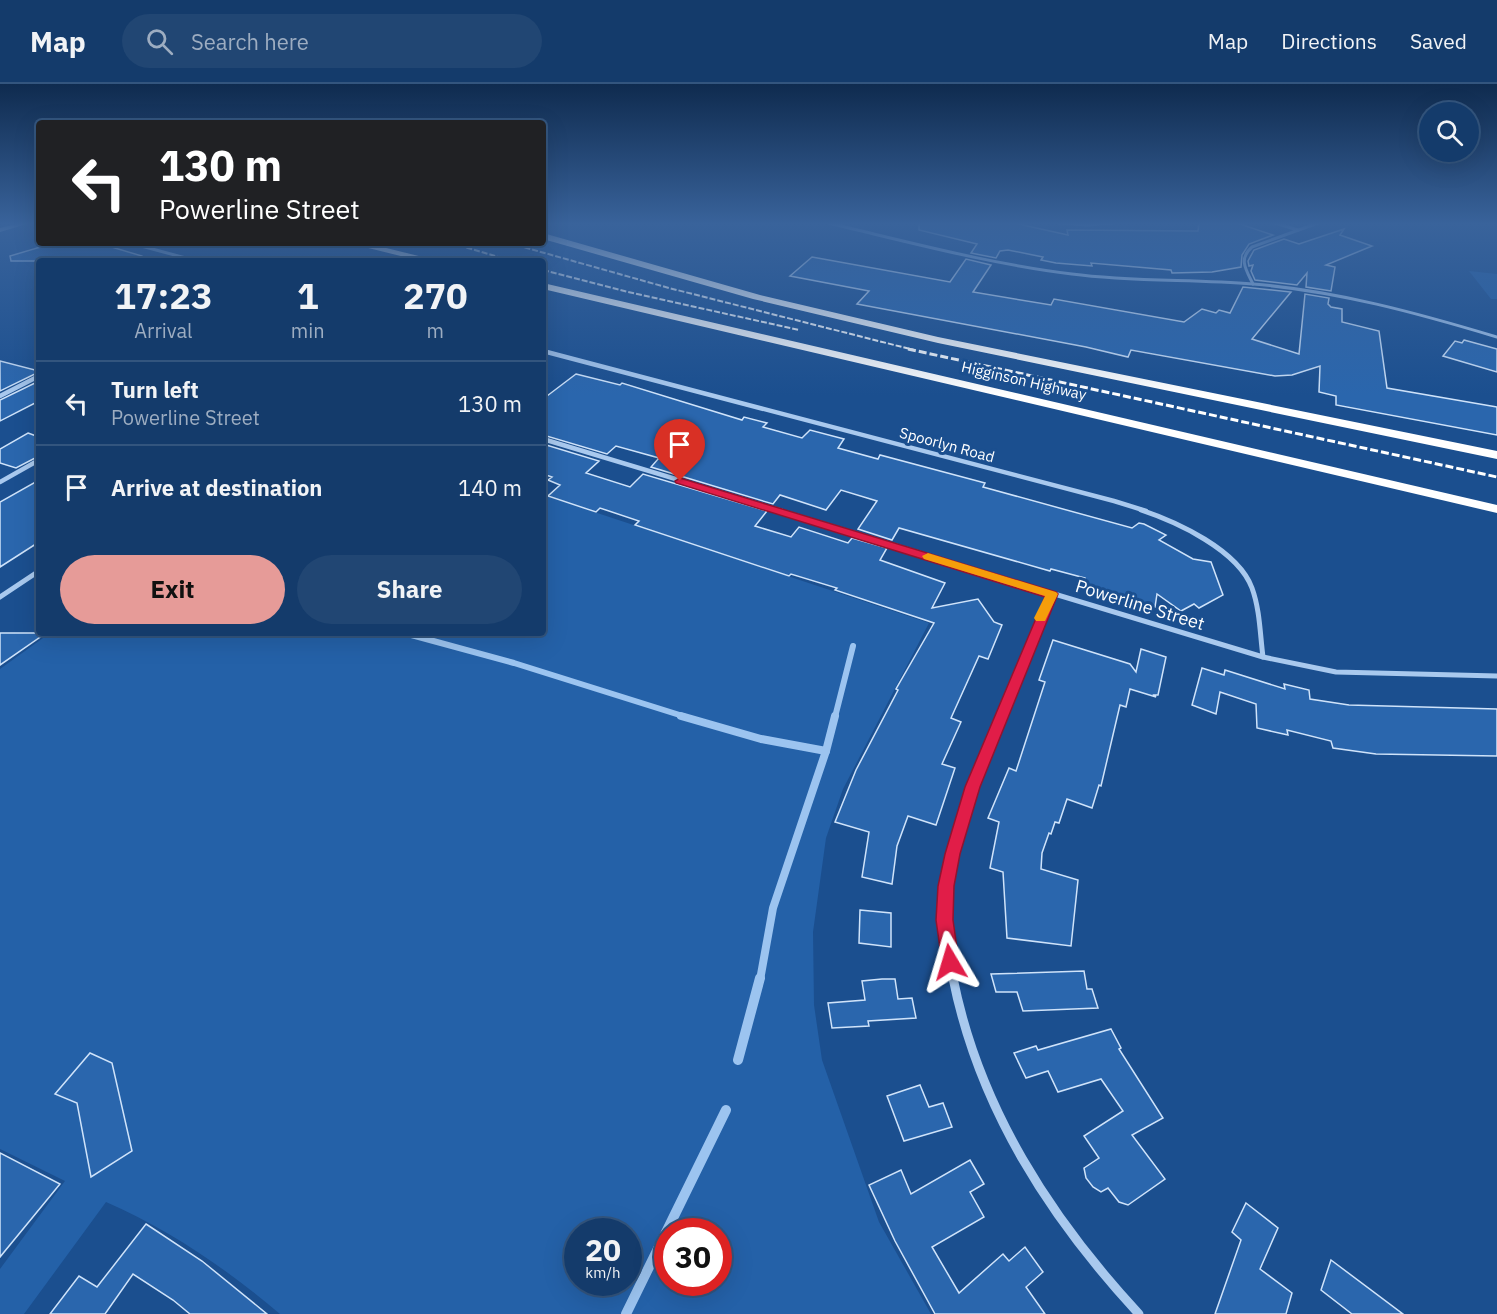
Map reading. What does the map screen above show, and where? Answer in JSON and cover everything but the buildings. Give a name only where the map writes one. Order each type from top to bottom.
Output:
[{"type":"highway","name":"Higginson Highway","points":[[704,280],[757,297],[938,340],[1497,455]]},
{"type":"highway","name":"Higginson Highway","points":[[546,287],[1497,509]]},
{"type":"street","points":[[1140,280],[1253,284],[1365,302],[1497,337]]},
{"type":"street","name":"Spoorlyn Road","points":[[546,352],[1114,501],[1169,519],[1213,545],[1241,571],[1252,586],[1263,657]]},
{"type":"street","points":[[0,396],[36,378]]},
{"type":"street","name":"Powerline Street","points":[[546,441],[1263,657],[1336,672],[1497,676]]},
{"type":"street","points":[[0,482],[36,462]]},
{"type":"street","points":[[0,597],[36,573]]},
{"type":"street","points":[[1052,594],[972,787],[952,854],[946,886],[945,920],[950,962],[962,1022],[990,1099],[1021,1159],[1056,1216],[1139,1314]]},
{"type":"shaded area","points":[[1476,280],[1497,280],[1497,299],[1491,299]]},
{"type":"shaded area","points":[[546,496],[929,623],[843,789],[826,838],[813,932],[814,1005],[822,1060],[879,1222],[931,1314],[280,1314],[239,1281],[197,1252],[153,1225],[106,1202],[24,1314],[0,1314],[0,1269],[65,1181],[0,1149],[0,669],[46,636],[546,636]]},
{"type":"waterway","points":[[415,636],[514,663],[686,717]]},
{"type":"waterway","points":[[835,717],[853,646]]},
{"type":"waterway","points":[[681,716],[761,739],[826,751]]},
{"type":"waterway","points":[[826,751],[835,716]]},
{"type":"waterway","points":[[760,980],[773,908],[826,751]]},
{"type":"waterway","points":[[738,1060],[760,978]]},
{"type":"waterway","points":[[626,1314],[726,1110]]},
{"type":"railway","points":[[583,280],[799,330]]},
{"type":"railway","points":[[642,280],[914,350]]},
{"type":"railway","points":[[908,349],[1497,477]]},
{"type":"slow traffic","points":[[928,556],[1052,594],[1041,618]]},
{"type":"route","points":[[680,481],[1052,594],[972,787],[952,854],[946,886],[945,920],[950,962]]}]
